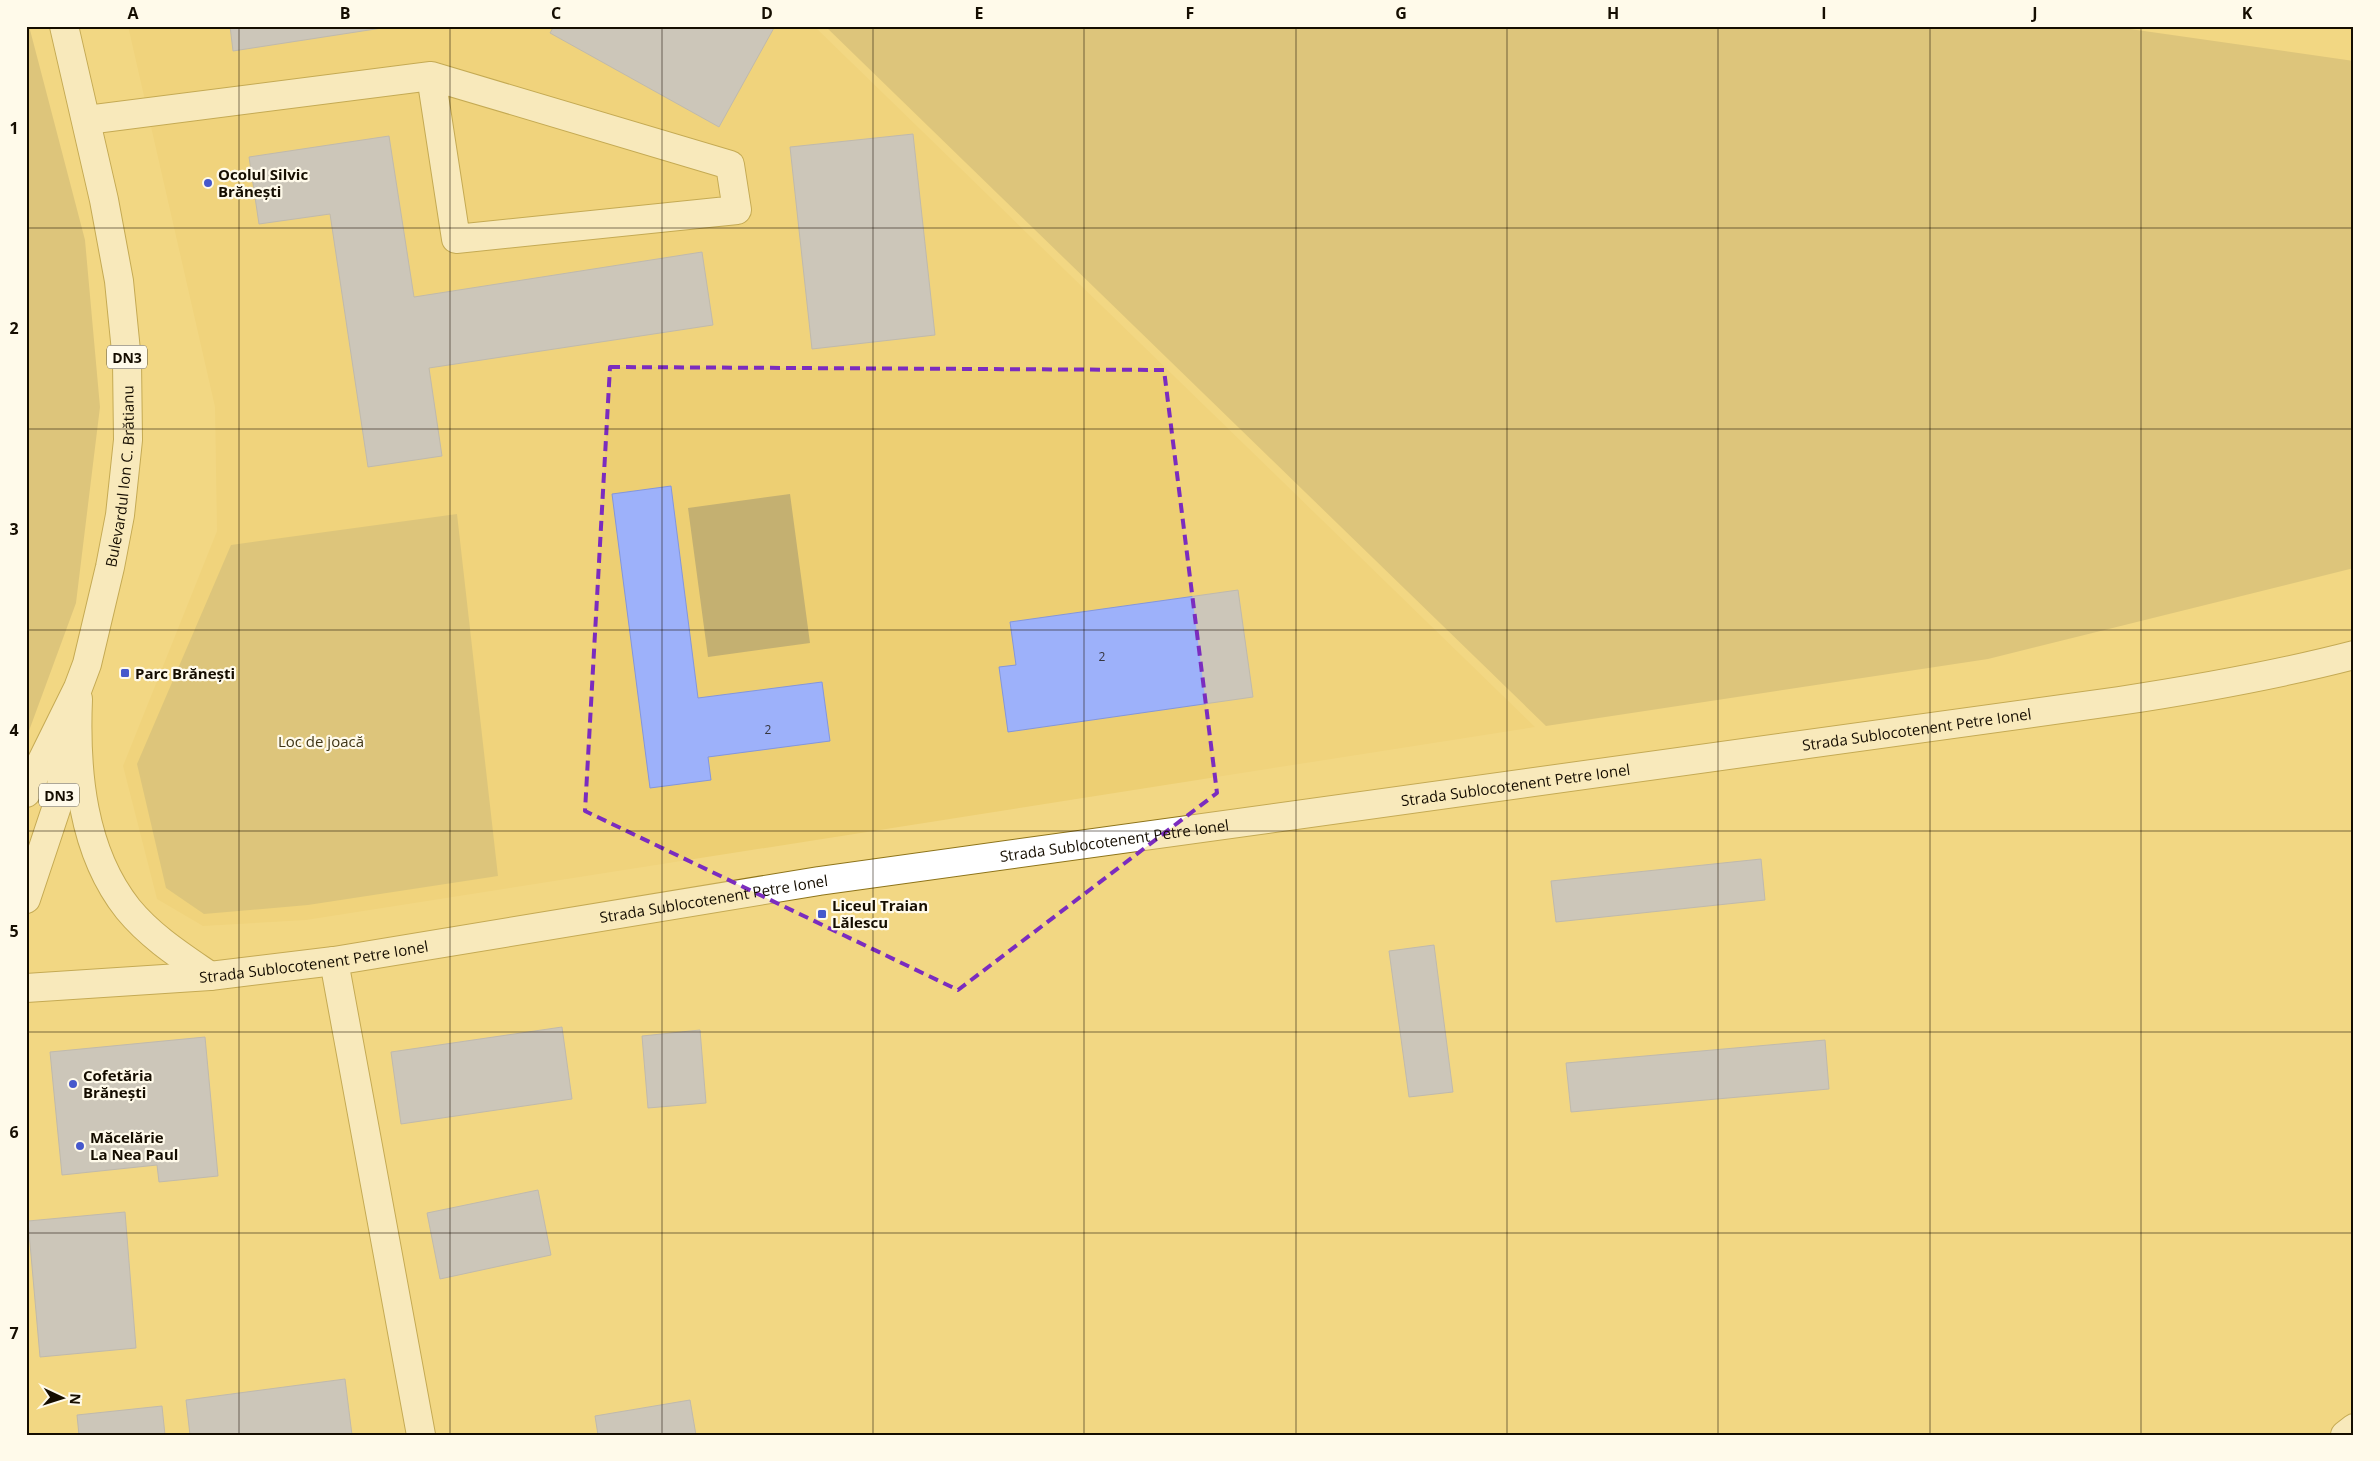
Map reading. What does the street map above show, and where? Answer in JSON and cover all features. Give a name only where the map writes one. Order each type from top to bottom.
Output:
[{"type":"main road","name":"Bulevardul Ion C. Brătianu","points":[[26,793],[78,688],[87,664],[120,515],[128,440],[127,361],[119,281],[87,120],[64,26]]},
{"type":"main road","points":[[87,120],[431,76],[730,165],[737,210],[456,239],[431,76]]},
{"type":"main road","name":"Strada Sublocotenent Petre Ionel","points":[[26,988],[210,976],[334,960],[819,881],[2203,688],[2308,667],[2354,655]]},
{"type":"main road","name":"Bulevardul Ion C. Brătianu","points":[[26,899],[58,803],[78,688]]},
{"type":"main road","points":[[78,688],[76,738],[80,785],[89,831],[107,875],[128,909],[166,946],[210,976]]},
{"type":"main road","points":[[334,960],[421,1435]]},
{"type":"main road","points":[[2345,1435],[2354,1428]]},
{"type":"highlighted area","points":[[610,367],[1164,370],[1217,793],[958,990],[585,811]]},
{"type":"shaded area","points":[[128,26],[814,26],[1535,727],[306,920],[203,926],[157,899],[123,766],[217,531],[215,407]]},
{"type":"green space","points":[[26,26],[29,26],[85,240],[100,407],[76,603],[26,739]]},
{"type":"green space","points":[[825,26],[2109,26],[2354,61],[2354,568],[1988,659],[1546,726]]},
{"type":"green space","points":[[790,494],[810,643],[708,657],[688,508]]},
{"type":"green space","name":"Loc de joacă","points":[[457,514],[498,876],[308,905],[204,914],[166,888],[137,764],[231,545]]},
{"type":"building","points":[[230,26],[395,26],[233,51]]},
{"type":"building","points":[[554,26],[775,26],[719,127],[550,33]]},
{"type":"building","points":[[913,134],[935,335],[812,349],[790,147]]},
{"type":"building","points":[[389,136],[414,297],[702,252],[713,325],[429,368],[442,456],[368,467],[330,214],[259,224],[249,157]]},
{"type":"building","points":[[671,486],[698,698],[822,682],[830,741],[708,757],[711,780],[650,788],[612,494]]},
{"type":"building","points":[[1238,590],[1253,697],[1008,732],[999,667],[1016,665],[1010,622]]},
{"type":"building","points":[[1761,859],[1765,900],[1556,922],[1551,881]]},
{"type":"building","points":[[1434,945],[1453,1092],[1409,1097],[1389,951]]},
{"type":"building","points":[[562,1027],[572,1099],[401,1124],[391,1052]]},
{"type":"building","points":[[700,1030],[706,1103],[648,1108],[642,1036]]},
{"type":"building","points":[[205,1037],[218,1176],[159,1182],[157,1165],[62,1175],[50,1052]]},
{"type":"building","points":[[1825,1040],[1829,1089],[1571,1112],[1566,1063]]},
{"type":"building","points":[[538,1190],[551,1255],[440,1279],[427,1213]]},
{"type":"building","points":[[125,1212],[136,1348],[40,1357],[28,1221]]},
{"type":"building","points":[[345,1379],[352,1435],[190,1435],[186,1400]]},
{"type":"building","points":[[690,1400],[696,1435],[598,1435],[595,1416]]},
{"type":"building","points":[[162,1406],[165,1435],[79,1435],[77,1415]]},
{"type":"place","name":"Ocolul Silvic Brănești","points":[[208,183]]},
{"type":"place","name":"Parc Brănești","points":[[125,673]]},
{"type":"place","name":"Liceul Traian Lălescu","points":[[822,914]]},
{"type":"place","name":"Cofetăria Brănești","points":[[73,1084]]},
{"type":"place","name":"Măcelărie La Nea Paul","points":[[80,1146]]}]
